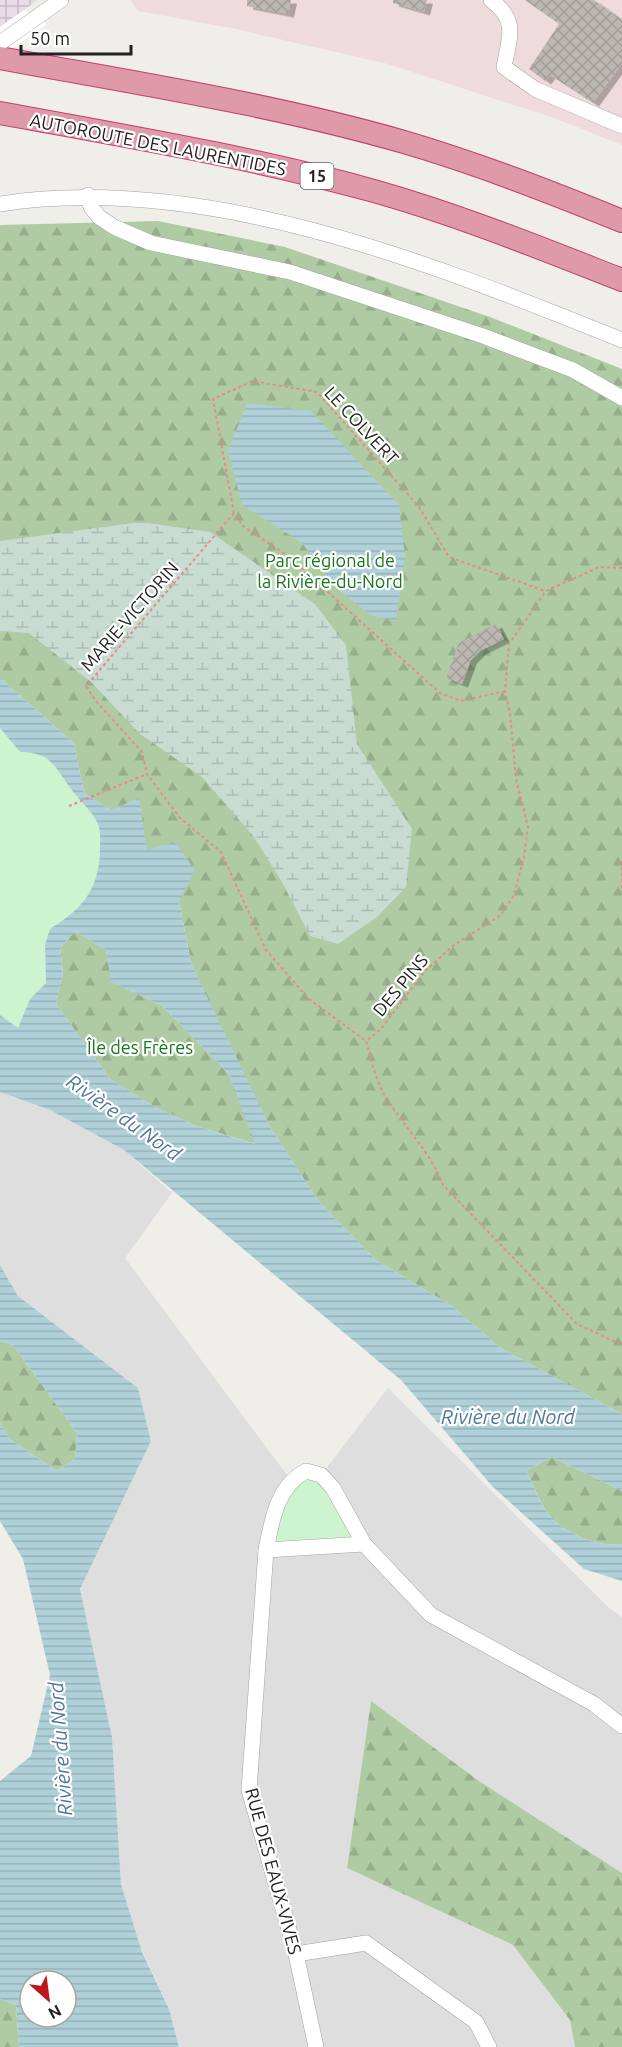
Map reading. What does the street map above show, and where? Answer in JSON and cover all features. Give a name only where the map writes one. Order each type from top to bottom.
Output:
[{"type":"highway","points":[[0,58],[274,109],[338,124],[425,148],[622,221]]},
{"type":"highway","name":"AUTOROUTE DES LAURENTIDES","points":[[0,113],[250,161],[366,189],[492,229],[622,280]]},
{"type":"highway","points":[[554,194],[622,208]]},
{"type":"street","points":[[0,43],[61,0]]},
{"type":"street","points":[[491,0],[504,12],[511,25],[504,68],[535,89],[622,126]]},
{"type":"street","points":[[0,204],[88,195],[182,203],[312,232],[428,266],[622,340]]},
{"type":"street","points":[[88,195],[91,207],[99,217],[114,227],[151,243],[290,272],[483,336],[573,370],[622,398]]},
{"type":"street","name":"RUE DES EAUX-VIVES","points":[[316,2047],[296,1954],[249,1790],[266,1550],[272,1518],[291,1479],[306,1472],[321,1475],[333,1488],[364,1544],[431,1615],[594,1704],[622,1726]]},
{"type":"street","points":[[266,1550],[364,1544]]},
{"type":"street","points":[[296,1954],[366,1943],[476,2022],[489,2047]]},
{"type":"path","name":"LE COLVERT","points":[[234,513],[213,399],[253,381],[317,392],[419,507],[449,556],[546,591]]},
{"type":"path","name":"MARIE-VICTORIN","points":[[234,513],[86,686],[95,700],[142,752],[147,774],[180,818],[221,852],[266,950],[309,999],[366,1041]]},
{"type":"path","points":[[234,513],[243,526],[289,557],[440,693],[461,701],[505,692]]},
{"type":"path","points":[[546,591],[599,567],[622,568]]},
{"type":"path","name":"DES PINS","points":[[366,1041],[381,1029],[425,971],[454,945],[501,915],[514,895],[524,857],[528,827],[516,779],[510,713],[505,692],[509,644],[546,591]]},
{"type":"path","points":[[69,806],[147,774]]},
{"type":"path","points":[[622,861],[622,892]]},
{"type":"path","points":[[366,1041],[378,1082],[388,1101],[435,1166],[443,1185],[577,1324],[622,1346]]},
{"type":"shaded area","points":[[0,0],[38,0],[0,27]]},
{"type":"shaded area","points":[[130,0],[622,0],[622,145],[557,119],[388,64],[236,29],[138,11]]},
{"type":"shaded area","points":[[0,1092],[50,1110],[124,1150],[172,1193],[125,1258],[290,1479],[321,1475],[388,1388],[608,1607],[622,1617],[622,1873],[479,1781],[371,1701],[347,1868],[513,1945],[570,2020],[575,2047],[179,2047],[168,2006],[141,1948],[121,1884],[112,1737],[80,1589],[151,1441],[138,1388],[18,1296],[0,1265]]},
{"type":"green space","name":"Parc régional de la Rivière-du-Nord","points":[[158,221],[285,247],[490,317],[622,369],[622,1414],[499,1347],[452,1306],[376,1260],[319,1202],[270,1127],[212,1010],[191,963],[179,901],[147,851],[111,810],[84,793],[74,743],[0,678],[0,225]]},
{"type":"green space","points":[[141,522],[210,532],[315,604],[346,645],[357,744],[412,829],[406,887],[377,917],[338,944],[310,936],[282,882],[254,837],[202,777],[140,734],[91,682],[29,633],[0,631],[0,541]]},
{"type":"green space","points":[[0,728],[20,752],[39,755],[56,767],[94,818],[100,835],[99,863],[92,887],[72,913],[50,929],[45,945],[46,983],[30,999],[18,1028],[0,1015]]},
{"type":"green space","name":"Île des Frères","points":[[75,931],[106,950],[112,982],[161,1005],[229,1074],[256,1144],[196,1126],[153,1106],[110,1079],[56,1004],[63,973],[60,948]]},
{"type":"green space","points":[[0,1341],[13,1345],[77,1433],[75,1459],[57,1471],[10,1439],[0,1423]]},
{"type":"green space","points":[[552,1457],[622,1491],[622,1544],[612,1545],[590,1541],[568,1531],[551,1517],[541,1503],[526,1470]]},
{"type":"green space","points":[[321,1475],[364,1544],[266,1550],[291,1479]]},
{"type":"green space","points":[[371,1701],[479,1781],[622,1873],[622,2047],[575,2047],[570,2020],[513,1945],[347,1868]]},
{"type":"green space","points":[[0,1999],[16,2005],[19,2047],[0,2047]]},
{"type":"water","points":[[247,403],[311,411],[399,505],[405,556],[396,621],[371,615],[336,588],[302,543],[242,505],[228,451]]},
{"type":"water","name":"Rivière du Nord","points":[[0,678],[74,743],[84,793],[111,810],[139,798],[147,850],[175,842],[195,870],[179,901],[191,963],[270,1127],[319,1202],[376,1260],[452,1306],[499,1347],[622,1414],[622,1491],[552,1457],[526,1470],[544,1508],[568,1531],[590,1541],[612,1545],[622,1544],[622,1581],[584,1569],[493,1487],[401,1380],[124,1150],[50,1110],[0,1092],[0,1015],[18,1028],[30,999],[46,983],[45,945],[50,929],[72,913],[87,897],[99,863],[100,839],[97,822],[56,767],[39,755],[20,752],[0,728]],"holes":[[[75,931],[106,950],[111,982],[161,1005],[229,1074],[255,1144],[196,1126],[153,1106],[110,1079],[56,1004],[63,973],[60,948]]]},
{"type":"water","name":"Rivière du Nord","points":[[0,1265],[18,1296],[138,1388],[151,1441],[80,1589],[112,1737],[121,1884],[142,1952],[169,2009],[179,2047],[19,2047],[16,2005],[0,1999],[0,1781],[31,1756],[50,1675],[23,1559],[0,1521],[0,1423],[10,1439],[57,1471],[75,1459],[77,1433],[13,1345],[0,1341]]},
{"type":"pier","points":[[24,10],[47,24],[0,57],[0,27]]},
{"type":"building","points":[[247,0],[291,0],[288,14],[247,6]]},
{"type":"building","points":[[393,0],[427,0],[424,12],[393,3]]},
{"type":"building","points":[[525,0],[594,0],[622,20],[622,63],[593,103],[550,75],[545,81],[529,69],[559,24]]},
{"type":"building","points":[[496,624],[504,639],[480,651],[471,660],[462,684],[446,678],[459,643]]}]
